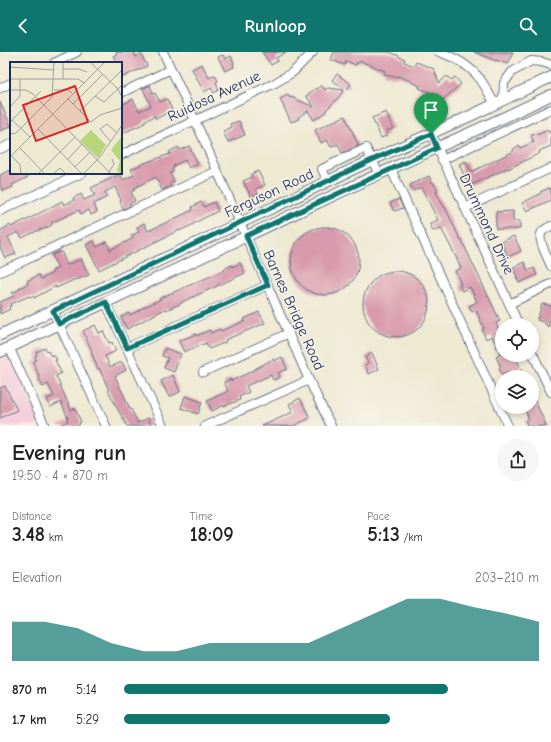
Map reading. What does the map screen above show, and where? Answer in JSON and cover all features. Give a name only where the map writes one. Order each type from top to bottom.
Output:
[{"type":"main road","name":"Ferguson Road","points":[[0,335],[551,77]]},
{"type":"main road","name":"Ferguson Road","points":[[5,350],[246,236],[551,95]]},
{"type":"street","points":[[56,62],[77,52]]},
{"type":"street","name":"Barnes Bridge Road","points":[[163,52],[195,120],[331,426]]},
{"type":"street","name":"Ruidosa Avenue","points":[[122,155],[275,83],[293,72],[313,52]]},
{"type":"street","points":[[439,52],[464,64],[480,79],[499,102]]},
{"type":"street","points":[[499,102],[504,83],[512,72],[531,61],[551,65]]},
{"type":"street","points":[[122,93],[171,69]]},
{"type":"street","points":[[0,88],[10,83]]},
{"type":"street","points":[[442,160],[551,109]]},
{"type":"street","name":"Drummond Drive","points":[[431,134],[516,318]]},
{"type":"street","points":[[0,149],[10,144]]},
{"type":"street","points":[[328,182],[322,169],[366,148],[379,174]]},
{"type":"street","points":[[465,208],[551,168]]},
{"type":"street","points":[[391,169],[508,426]]},
{"type":"street","points":[[0,272],[217,171]]},
{"type":"street","points":[[0,212],[80,174]]},
{"type":"street","points":[[551,226],[540,234],[540,240],[551,266]]},
{"type":"street","points":[[509,304],[551,284]]},
{"type":"street","points":[[127,348],[268,285]]},
{"type":"street","points":[[106,302],[163,426]]},
{"type":"street","points":[[53,311],[106,426]]},
{"type":"street","points":[[203,372],[289,333]]},
{"type":"street","points":[[5,350],[45,426]]},
{"type":"street","points":[[537,362],[551,392]]},
{"type":"street","points":[[205,426],[310,380]]},
{"type":"shaded area","points":[[10,357],[42,426],[0,426],[0,359]]},
{"type":"building","points":[[116,52],[134,52],[136,57],[141,54],[147,66],[123,77],[122,62],[116,62],[113,56],[117,54]]},
{"type":"building","points":[[262,52],[286,52],[276,58],[278,61],[271,65]]},
{"type":"building","points":[[334,52],[389,52],[405,59],[404,62],[414,66],[416,62],[434,69],[439,83],[447,76],[451,80],[455,77],[461,84],[441,101],[434,94],[419,88],[420,86],[411,81],[398,76],[393,77],[384,74],[385,71],[360,61],[359,63],[357,62],[356,65],[346,61],[345,65],[331,60]]},
{"type":"building","points":[[474,52],[513,52],[508,64]]},
{"type":"building","points":[[223,55],[225,59],[231,56],[234,67],[225,71],[218,57]]},
{"type":"building","points":[[202,64],[209,78],[215,75],[218,81],[216,82],[219,90],[214,93],[211,88],[204,92],[192,69]]},
{"type":"building","points":[[337,74],[351,84],[347,89],[332,80]]},
{"type":"building","points":[[150,85],[153,94],[155,93],[160,102],[167,99],[172,110],[156,119],[155,116],[144,121],[145,123],[122,134],[122,104],[133,99],[139,111],[151,106],[143,89]]},
{"type":"building","points":[[321,85],[325,90],[328,88],[344,90],[326,110],[326,112],[314,120],[308,111],[298,117],[299,119],[291,122],[280,99],[288,95],[290,98],[291,97],[314,107],[306,96]]},
{"type":"building","points":[[0,102],[10,126],[0,131]]},
{"type":"building","points":[[386,112],[393,129],[386,131],[388,135],[381,138],[372,118]]},
{"type":"building","points":[[345,116],[358,146],[342,153],[338,144],[331,147],[327,140],[321,143],[315,130]]},
{"type":"building","points":[[239,121],[245,135],[228,142],[223,131],[232,127],[230,124]]},
{"type":"building","points":[[548,130],[549,133],[551,132],[551,146],[539,151],[540,153],[508,169],[469,186],[459,164],[466,161],[471,172],[514,151],[513,149],[519,146],[520,148],[534,142],[531,136]]},
{"type":"building","points":[[189,146],[198,164],[189,168],[185,160],[173,166],[173,172],[170,173],[174,182],[170,184],[171,186],[162,190],[156,177],[134,188],[135,190],[131,192],[135,201],[129,204],[130,206],[123,209],[115,187],[105,192],[107,197],[94,204],[97,212],[91,215],[89,210],[81,214],[79,210],[51,223],[52,225],[42,230],[41,229],[22,238],[18,232],[8,237],[16,254],[5,258],[0,247],[0,231],[10,225],[11,227],[25,221],[62,201],[64,205],[74,200],[73,198],[81,194],[84,200],[95,195],[91,188],[120,174],[123,180],[134,175],[131,169],[170,154],[169,152],[178,147],[180,150]]},
{"type":"building","points":[[10,170],[10,174],[27,174],[28,177],[12,185],[13,187],[3,191],[0,185],[0,175]]},
{"type":"building","points":[[258,171],[265,185],[256,189],[258,194],[251,197],[243,181],[252,177],[251,174]]},
{"type":"building","points":[[429,176],[438,191],[436,192],[461,239],[499,318],[495,318],[495,343],[492,336],[486,339],[482,330],[484,329],[476,310],[472,312],[469,306],[477,302],[470,287],[462,291],[459,284],[461,284],[455,271],[461,268],[441,228],[433,231],[430,224],[438,220],[421,187],[414,191],[410,185]]},
{"type":"building","points":[[549,188],[551,191],[551,200],[527,211],[522,203]]},
{"type":"building","points":[[399,199],[403,208],[394,211],[390,203]]},
{"type":"building","points":[[201,202],[204,207],[214,202],[218,211],[99,270],[86,245],[94,241],[97,247],[107,242],[110,250],[132,239],[132,235],[139,232],[137,227],[144,223],[148,231],[193,210],[192,207]]},
{"type":"building","points":[[513,211],[513,221],[520,221],[520,229],[496,229],[496,212]]},
{"type":"building","points":[[325,227],[338,230],[349,237],[356,248],[359,261],[356,274],[349,285],[338,292],[325,295],[312,292],[301,285],[294,274],[291,261],[294,248],[301,237],[312,230]]},
{"type":"building","points":[[514,236],[521,251],[508,257],[501,242]]},
{"type":"building","points":[[61,251],[67,265],[81,259],[89,275],[56,288],[56,286],[34,298],[33,296],[29,296],[11,304],[12,305],[9,306],[10,309],[0,314],[0,302],[14,296],[12,293],[28,284],[27,281],[39,275],[41,279],[53,273],[52,271],[58,268],[52,255]]},
{"type":"building","points":[[524,262],[528,271],[534,268],[537,275],[519,283],[512,268]]},
{"type":"building","points":[[240,263],[245,273],[182,303],[166,310],[165,309],[127,329],[121,317],[129,313],[130,315],[161,299],[160,298],[225,270],[224,269],[232,265],[232,267]]},
{"type":"building","points":[[390,271],[402,271],[414,276],[424,286],[429,298],[427,317],[414,332],[402,337],[390,337],[378,332],[368,322],[363,310],[363,298],[368,286],[378,276]]},
{"type":"building","points":[[542,304],[551,306],[551,316],[548,327],[538,318]]},
{"type":"building","points":[[259,312],[265,323],[225,340],[226,342],[209,349],[206,343],[184,352],[179,341],[210,330],[211,333],[220,329],[221,331],[245,321],[244,319]]},
{"type":"building","points":[[95,325],[99,333],[103,331],[109,343],[112,342],[116,351],[105,356],[110,367],[122,362],[126,370],[115,376],[130,409],[138,423],[148,418],[151,426],[127,426],[108,390],[99,368],[98,369],[83,331]]},
{"type":"building","points":[[45,348],[51,356],[54,355],[57,360],[55,360],[61,373],[56,376],[71,410],[75,408],[81,422],[77,426],[58,426],[68,421],[68,418],[61,402],[50,407],[47,399],[54,396],[48,384],[43,387],[33,362],[36,360],[36,352]]},
{"type":"building","points":[[165,348],[181,354],[174,372],[164,368],[168,358],[162,356]]},
{"type":"building","points":[[372,353],[379,369],[369,374],[365,365],[368,363],[365,357]]},
{"type":"building","points":[[282,357],[287,369],[278,373],[280,377],[273,380],[271,375],[246,386],[249,392],[239,397],[240,400],[212,411],[207,401],[228,391],[224,382],[231,379],[231,381],[273,359],[274,361]]},
{"type":"building","points":[[498,362],[518,362],[521,370],[500,370],[499,368],[501,367]]},
{"type":"building","points":[[173,375],[180,392],[169,397],[161,381]]},
{"type":"building","points":[[5,386],[17,410],[0,418],[0,388]]},
{"type":"building","points":[[185,396],[202,402],[198,414],[181,408]]},
{"type":"building","points":[[300,398],[310,418],[293,426],[262,426],[293,412],[289,404]]},
{"type":"building","points":[[539,410],[546,426],[528,426],[525,421],[529,419],[527,414],[539,414]]},
{"type":"route","points":[[431,134],[437,148],[246,236],[268,285],[127,348],[106,302],[59,324],[53,311],[372,160],[431,134]]}]
